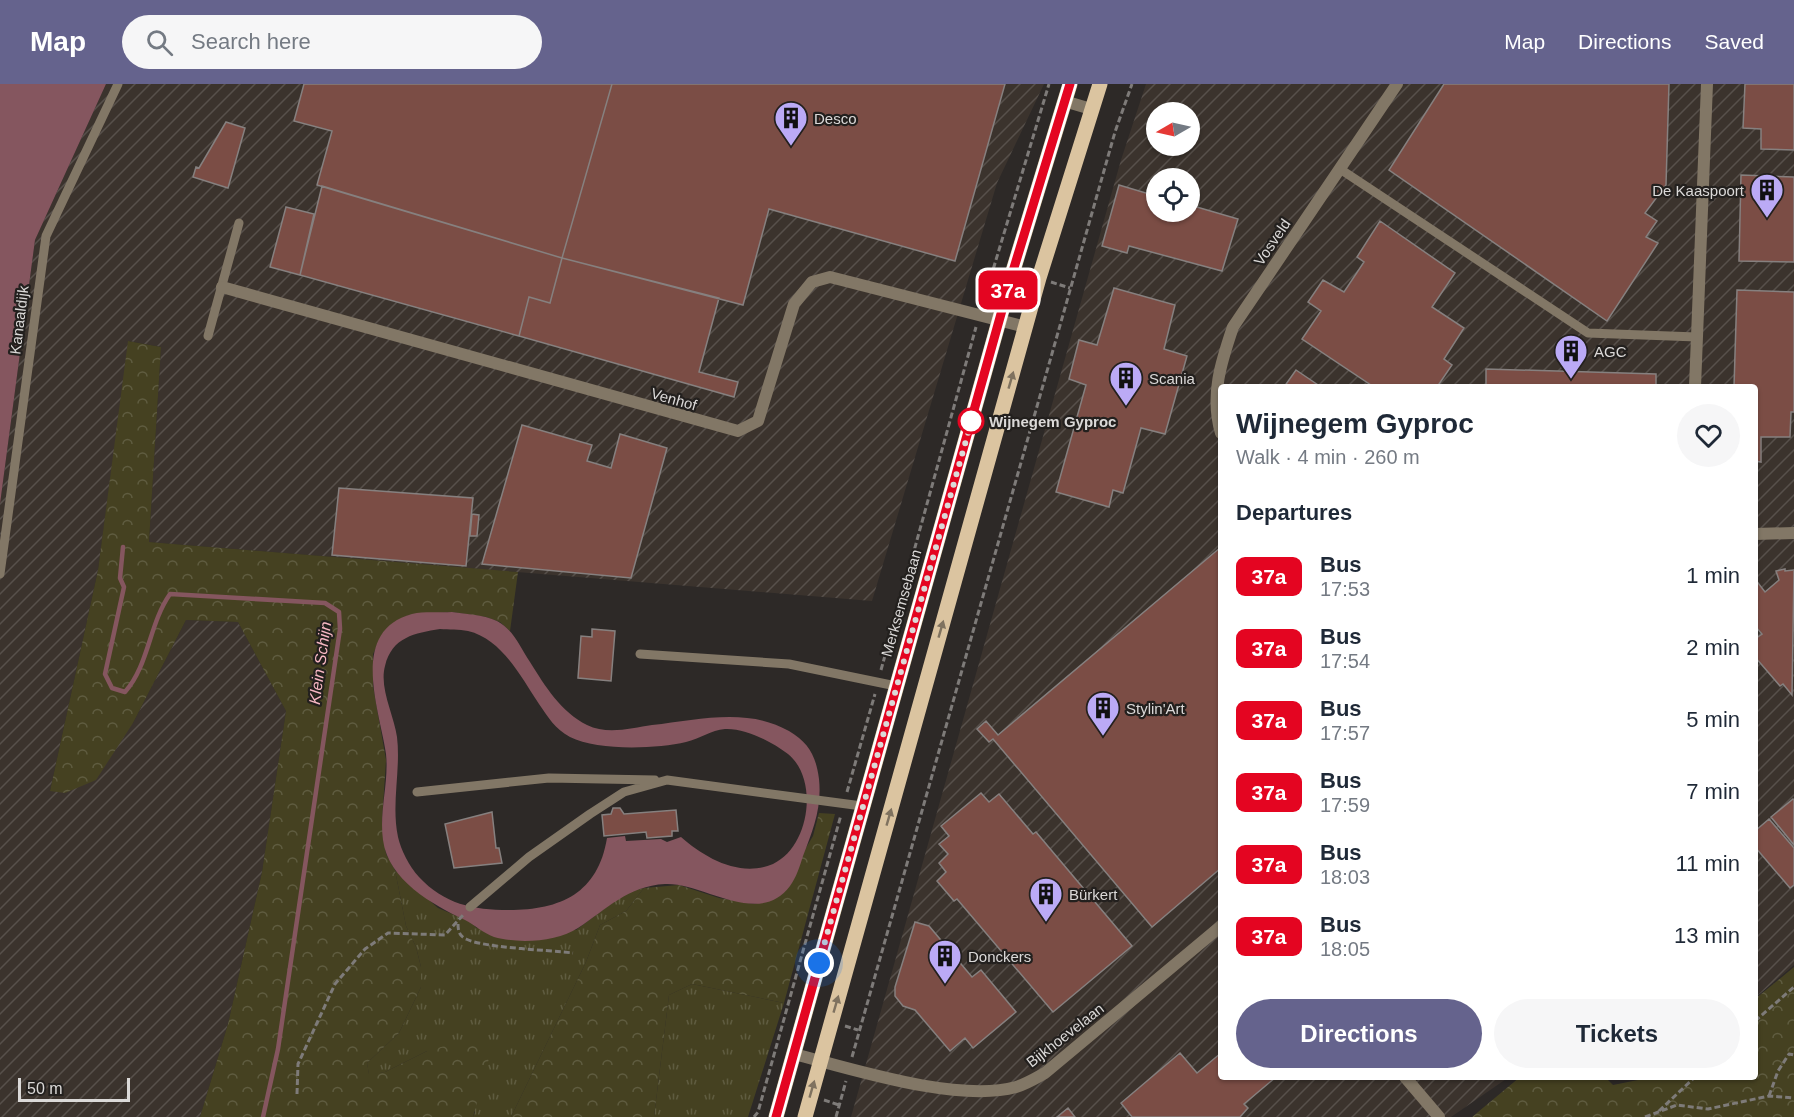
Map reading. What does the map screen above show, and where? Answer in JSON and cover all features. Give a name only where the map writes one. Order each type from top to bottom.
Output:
[{"type":"main road","name":"Merksemsebaan","points":[[776,1117],[999,321],[1070,84]]},
{"type":"main road","points":[[805,1117],[1026,327],[1090,109],[1100,84]]},
{"type":"street","name":"Vosveld","points":[[1218,416],[1215,398],[1218,379],[1233,327],[1397,84]]},
{"type":"street","points":[[1695,384],[1707,84]]},
{"type":"street","points":[[1064,101],[1090,109]]},
{"type":"street","name":"Venhof","points":[[222,287],[738,431],[758,421],[794,304],[812,282],[830,277],[1026,327]]},
{"type":"street","points":[[1758,534],[1794,533]]},
{"type":"street","name":"Bijkhoevelaan","points":[[794,1054],[956,1091],[988,1091],[1017,1087],[1045,1073],[1218,929]]},
{"type":"street","points":[[1408,1080],[1439,1117]]},
{"type":"lane","name":"Kanaaldijk","points":[[0,574],[46,236],[118,84]]},
{"type":"lane","points":[[1340,169],[1588,333],[1697,337]]},
{"type":"lane","points":[[208,336],[239,223]]},
{"type":"lane","points":[[640,654],[789,664],[896,686]]},
{"type":"lane","points":[[417,792],[549,778],[667,780],[862,806]]},
{"type":"lane","points":[[470,908],[529,857],[590,814],[624,792],[667,780]]},
{"type":"path","points":[[754,1117],[758,1112],[979,315],[1049,84]]},
{"type":"path","points":[[836,1117],[858,1030],[1049,359],[1115,132],[1132,84]]},
{"type":"path","points":[[297,1094],[298,1064],[335,984],[365,949],[388,933],[445,934],[458,922],[458,931],[464,939],[573,953]]},
{"type":"path","points":[[1758,1018],[1794,987]]},
{"type":"path","points":[[845,1026],[858,1030]]},
{"type":"path","points":[[1769,1096],[1778,1071],[1789,1054],[1794,1055]]},
{"type":"path","points":[[1658,1112],[1692,1080]]},
{"type":"path","points":[[1645,1117],[1677,1106],[1708,1109],[1769,1096],[1794,1098]]},
{"type":"path","points":[[827,1101],[839,1105]]},
{"type":"shaded area","points":[[0,84],[106,84],[35,240],[0,504]]},
{"type":"shaded area","points":[[106,84],[1044,84],[997,183],[872,601],[149,542],[161,347],[129,341],[98,570],[50,791],[133,723],[186,620],[238,622],[286,711],[262,872],[228,1024],[200,1117],[0,1117],[0,504],[35,240]]},
{"type":"shaded area","points":[[1146,84],[1794,84],[1794,965],[1758,995],[1758,384],[1218,384],[1218,1080],[1505,1080],[1451,1117],[851,1117],[1121,160]]},
{"type":"shaded area","points":[[452,612],[492,619],[508,629],[561,706],[578,720],[595,728],[619,730],[704,718],[739,717],[773,724],[802,740],[813,757],[818,771],[820,790],[813,828],[798,872],[790,886],[777,898],[763,903],[747,903],[680,885],[652,886],[618,900],[569,933],[549,939],[526,941],[494,937],[426,899],[393,867],[383,840],[382,818],[387,765],[375,695],[374,654],[380,637],[392,623],[412,614]],"holes":[[[440,629],[468,631],[491,642],[510,660],[556,726],[565,734],[582,742],[611,747],[659,746],[686,742],[715,731],[733,729],[750,733],[774,745],[788,754],[798,765],[804,779],[807,795],[806,812],[795,843],[786,855],[773,864],[748,869],[724,864],[701,852],[681,837],[667,842],[661,839],[626,841],[625,836],[607,838],[602,857],[586,885],[574,895],[560,902],[528,909],[496,910],[460,904],[439,894],[412,868],[398,837],[395,812],[397,737],[385,692],[384,674],[388,656],[399,643],[413,635]]]},
{"type":"green space","points":[[128,341],[161,347],[149,542],[518,572],[510,631],[500,622],[486,617],[452,612],[409,615],[394,623],[381,637],[373,654],[373,686],[386,760],[382,821],[386,854],[395,870],[406,926],[416,947],[421,967],[421,987],[399,1033],[367,1063],[369,1074],[385,1072],[427,1051],[469,1039],[491,1051],[473,1117],[200,1117],[228,1024],[262,872],[286,711],[238,622],[186,620],[133,723],[96,780],[65,793],[50,791],[98,570]]},
{"type":"green space","points":[[819,813],[835,814],[784,1003],[692,984],[669,995],[654,1117],[511,1117],[586,962],[600,925],[626,911],[644,888],[679,885],[719,898],[754,904],[776,898],[813,836]]},
{"type":"green space","points":[[395,870],[438,908],[469,921],[477,928],[576,930],[627,892],[644,888],[626,911],[600,925],[586,962],[511,1117],[473,1117],[475,1112],[427,1051],[385,1072],[369,1075],[367,1063],[399,1033],[421,987],[421,967],[416,947],[406,926]]},
{"type":"green space","points":[[1794,967],[1794,1117],[1472,1117],[1516,1080],[1608,1080],[1613,1085],[1638,1080],[1758,1080],[1758,997]]},
{"type":"green space","points":[[692,984],[784,1003],[748,1117],[654,1117],[669,995]]},
{"type":"building","points":[[304,84],[612,84],[562,258],[317,185],[332,131],[294,121]]},
{"type":"building","name":"Desco","points":[[612,84],[1005,84],[955,261],[769,209],[743,305],[562,258]]},
{"type":"building","points":[[1444,84],[1669,84],[1666,185],[1645,213],[1657,221],[1646,237],[1658,243],[1607,321],[1389,170]]},
{"type":"building","points":[[1745,84],[1794,84],[1794,150],[1761,149],[1761,129],[1743,128]]},
{"type":"building","points":[[226,122],[245,128],[228,188],[193,177],[196,167],[199,168]]},
{"type":"building","name":"De Kaaspoort","points":[[1741,175],[1794,177],[1794,262],[1739,261]]},
{"type":"building","points":[[1119,185],[1146,193],[1146,222],[1200,222],[1200,208],[1238,219],[1222,271],[1129,246],[1127,253],[1102,246]]},
{"type":"building","points":[[322,186],[562,258],[550,303],[529,297],[519,336],[300,275]]},
{"type":"building","points":[[286,207],[314,214],[300,275],[270,267]]},
{"type":"building","points":[[1380,221],[1455,273],[1432,307],[1464,328],[1444,359],[1452,365],[1439,384],[1370,384],[1302,339],[1321,311],[1308,302],[1323,280],[1344,292],[1364,262],[1357,257]]},
{"type":"building","points":[[562,258],[719,298],[699,372],[738,382],[734,397],[519,336],[529,297],[550,303]]},
{"type":"building","name":"Scania","points":[[1114,288],[1175,305],[1164,349],[1187,356],[1165,434],[1141,428],[1123,493],[1113,490],[1109,507],[1056,492],[1086,385],[1069,379],[1079,340],[1097,345]]},
{"type":"building","points":[[1737,290],[1794,292],[1794,412],[1791,412],[1790,437],[1761,437],[1761,462],[1758,462],[1758,384],[1734,384]]},
{"type":"building","name":"AGC","points":[[1486,369],[1656,374],[1656,384],[1486,384]]},
{"type":"building","points":[[1296,370],[1317,384],[1286,384]]},
{"type":"building","points":[[522,425],[592,445],[587,461],[611,468],[620,434],[667,448],[631,578],[482,564]]},
{"type":"building","points":[[339,488],[473,498],[466,566],[332,555]]},
{"type":"building","points":[[472,514],[479,515],[477,536],[470,536]]},
{"type":"building","name":"Stylin'Art","points":[[1218,550],[1218,871],[1152,927],[993,739],[989,742],[977,729],[986,721],[998,735]]},
{"type":"building","points":[[1794,570],[1792,695],[1783,684],[1780,686],[1758,660],[1758,637],[1762,634],[1758,629],[1758,583],[1765,592],[1779,580],[1776,571]]},
{"type":"building","points":[[592,629],[615,631],[611,681],[578,678],[581,636],[592,637]]},
{"type":"building","name":"Bürkert","points":[[981,793],[989,802],[999,794],[1033,834],[1036,832],[1132,946],[1053,1012],[957,899],[954,901],[937,881],[946,872],[939,863],[948,854],[939,844],[949,836],[941,826]]},
{"type":"building","points":[[1794,800],[1794,845],[1771,817]]},
{"type":"building","points":[[613,808],[620,808],[624,814],[676,810],[678,831],[672,831],[672,836],[647,838],[646,832],[604,836],[602,815],[611,814]]},
{"type":"building","points":[[492,812],[496,848],[499,848],[502,863],[454,868],[445,824]]},
{"type":"building","points":[[1769,819],[1794,848],[1794,885],[1790,888],[1758,851],[1758,828]]},
{"type":"building","name":"Donckers","points":[[915,922],[929,926],[972,977],[981,970],[1016,1012],[973,1048],[965,1038],[950,1051],[915,1010],[903,1006],[895,996],[895,987]]},
{"type":"building","points":[[1180,1053],[1197,1073],[1218,1056],[1218,1080],[1272,1080],[1244,1104],[1248,1108],[1240,1117],[1132,1117],[1121,1103]]},
{"type":"building","points":[[1068,1108],[1075,1117],[1057,1117]]},
{"type":"waterway","name":"Klein Schijn","points":[[123,547],[120,578],[124,587],[105,674],[112,688],[125,692],[139,670],[157,618],[170,594],[325,603],[339,612],[340,629],[278,1049],[263,1117]]},
{"type":"bus line","name":"37a","points":[[776,1117],[1040,176],[1070,84]]},
{"type":"place","name":"Desco","points":[[791,147]]},
{"type":"place","name":"De Kaaspoort","points":[[1767,219]]},
{"type":"place","name":"AGC","points":[[1571,380]]},
{"type":"place","name":"Scania","points":[[1126,407]]},
{"type":"place","name":"Wijnegem Gyproc","points":[[971,421]]},
{"type":"place","name":"Stylin'Art","points":[[1103,737]]},
{"type":"place","name":"Bürkert","points":[[1046,923]]},
{"type":"place","name":"Donckers","points":[[945,985]]},
{"type":"route","points":[[819,963],[974,412],[971,421]]}]
